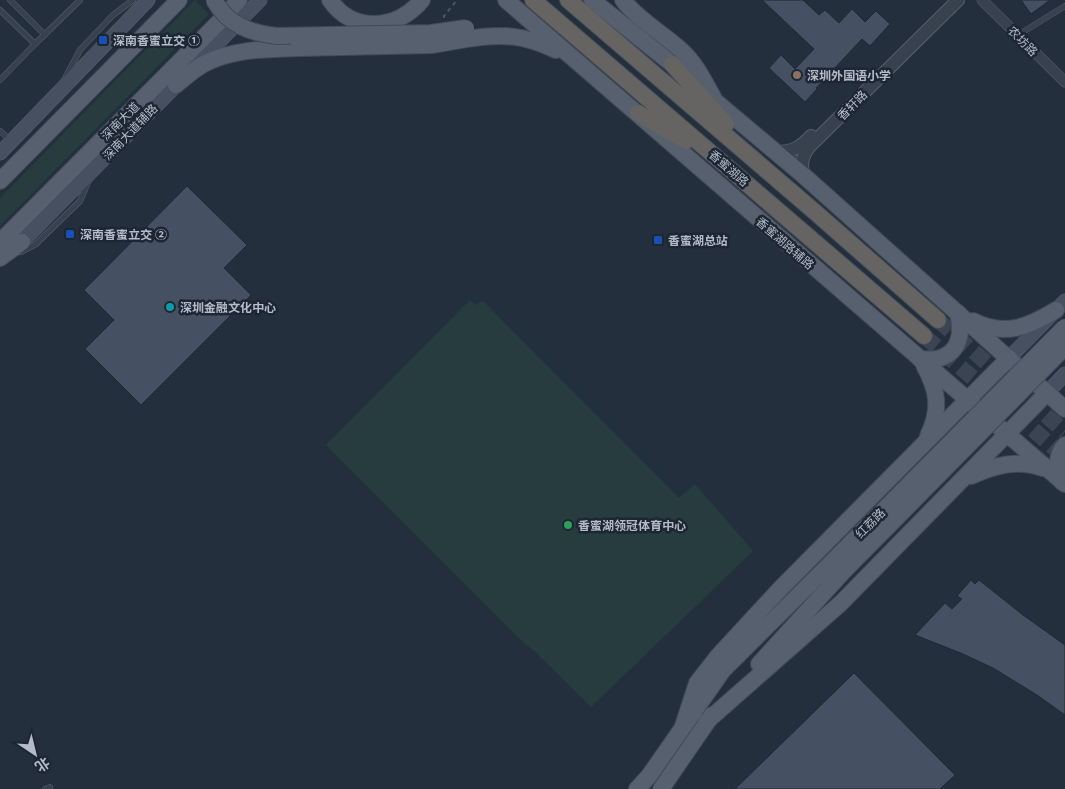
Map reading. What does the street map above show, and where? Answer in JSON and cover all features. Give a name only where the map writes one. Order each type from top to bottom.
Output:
[{"type":"highway","name":"香蜜湖路","points":[[533,0],[924,336]]},
{"type":"highway","name":"香蜜湖路","points":[[568,0],[938,320]]},
{"type":"highway","points":[[672,64],[771,174]]},
{"type":"highway","points":[[638,113],[722,162]]},
{"type":"main road","points":[[0,153],[148,0]]},
{"type":"main road","points":[[151,28],[170,0]]},
{"type":"main road","points":[[0,181],[179,0]]},
{"type":"main road","points":[[214,0],[221,11],[238,26],[261,34],[277,36],[432,33],[497,35],[525,38],[546,45],[584,66]]},
{"type":"main road","name":"深南大道","points":[[0,242],[239,0]]},
{"type":"main road","name":"深南大道辅路","points":[[22,242],[260,0]]},
{"type":"main road","points":[[330,0],[340,11],[358,22],[382,24],[394,22],[406,15],[422,0]]},
{"type":"main road","points":[[592,0],[672,64],[803,175],[1065,408]]},
{"type":"main road","points":[[598,0],[618,21]]},
{"type":"main road","points":[[623,0],[631,9],[684,53],[701,74],[715,101]]},
{"type":"main road","name":"香蜜湖路辅路","points":[[510,3],[803,259],[1064,483]]},
{"type":"main road","points":[[176,85],[207,62],[259,49],[432,45],[467,33],[481,25],[523,30],[558,44]]},
{"type":"main road","points":[[1,261],[22,242]]},
{"type":"main road","points":[[958,313],[993,329],[1009,329],[1023,327],[1038,321],[1061,306]]},
{"type":"main road","points":[[1061,306],[1055,322],[1056,332],[1065,343]]},
{"type":"main road","points":[[1009,358],[1061,306]]},
{"type":"main road","points":[[920,358],[929,360],[938,358],[953,350],[961,334],[958,313]]},
{"type":"main road","name":"红荔路","points":[[660,789],[706,722],[836,568],[1065,327]]},
{"type":"main road","name":"红荔路","points":[[637,789],[649,776],[723,670],[836,568],[1065,347]]},
{"type":"main road","points":[[920,358],[932,382],[937,401],[936,414],[925,443]]},
{"type":"main road","name":"红荔路","points":[[683,726],[697,683],[719,655],[781,588],[1009,358]]},
{"type":"main road","points":[[1047,393],[1065,374]]},
{"type":"main road","name":"红荔路","points":[[706,722],[841,603],[1047,393]]},
{"type":"main road","points":[[925,443],[936,440],[945,441],[956,448],[963,457],[965,467],[962,480]]},
{"type":"main road","points":[[1064,483],[1057,464],[1065,445]]},
{"type":"main road","points":[[962,480],[982,471],[1009,463],[1034,465],[1048,470]]},
{"type":"street","name":"香轩路","points":[[774,151],[791,150],[804,143],[948,0]]},
{"type":"street","name":"香轩路","points":[[803,175],[801,164],[804,154],[809,147],[958,0]]},
{"type":"street","name":"农坊路","points":[[982,0],[1065,82]]},
{"type":"lane","points":[[10,0],[46,35]]},
{"type":"lane","points":[[0,80],[80,0]]},
{"type":"lane","points":[[56,96],[80,50],[113,15],[133,0]]},
{"type":"lane","points":[[1017,35],[1065,6]]},
{"type":"lane","points":[[0,10],[35,44]]},
{"type":"lane","points":[[0,131],[11,142]]},
{"type":"lane","points":[[1,261],[36,244],[80,201],[93,171]]},
{"type":"green space","points":[[195,0],[209,14],[0,226],[0,198]]},
{"type":"green space","name":"香蜜湖领冠体育中心","points":[[470,300],[475,305],[483,301],[679,498],[695,484],[753,551],[591,707],[527,646],[326,445]]},
{"type":"building","points":[[762,0],[803,0],[819,15],[825,10],[839,23],[852,9],[865,22],[876,11],[890,24],[870,46],[862,39],[805,102],[769,68],[781,55],[795,69],[814,49]]},
{"type":"building","points":[[1021,0],[1050,0],[1031,14]]},
{"type":"building","name":"深圳金融文化中心","points":[[187,186],[247,245],[224,268],[251,295],[141,405],[85,349],[114,320],[84,290]]},
{"type":"building","points":[[971,580],[975,584],[979,580],[1065,645],[1065,715],[993,668],[915,635],[945,603],[952,609],[962,599],[957,596]]},
{"type":"building","points":[[854,673],[955,775],[940,789],[735,789]]},
{"type":"tunnel","points":[[938,320],[1065,432]]},
{"type":"tunnel","points":[[924,336],[1065,457]]},
{"type":"place","name":"深南香蜜立交 ①","points":[[103,40]]},
{"type":"place","name":"深圳外国语小学","points":[[797,75]]},
{"type":"place","name":"深南香蜜立交 ②","points":[[70,234]]},
{"type":"place","name":"香蜜湖总站","points":[[658,240]]},
{"type":"place","name":"深圳金融文化中心","points":[[170,307]]},
{"type":"place","name":"香蜜湖领冠体育中心","points":[[568,525]]}]
